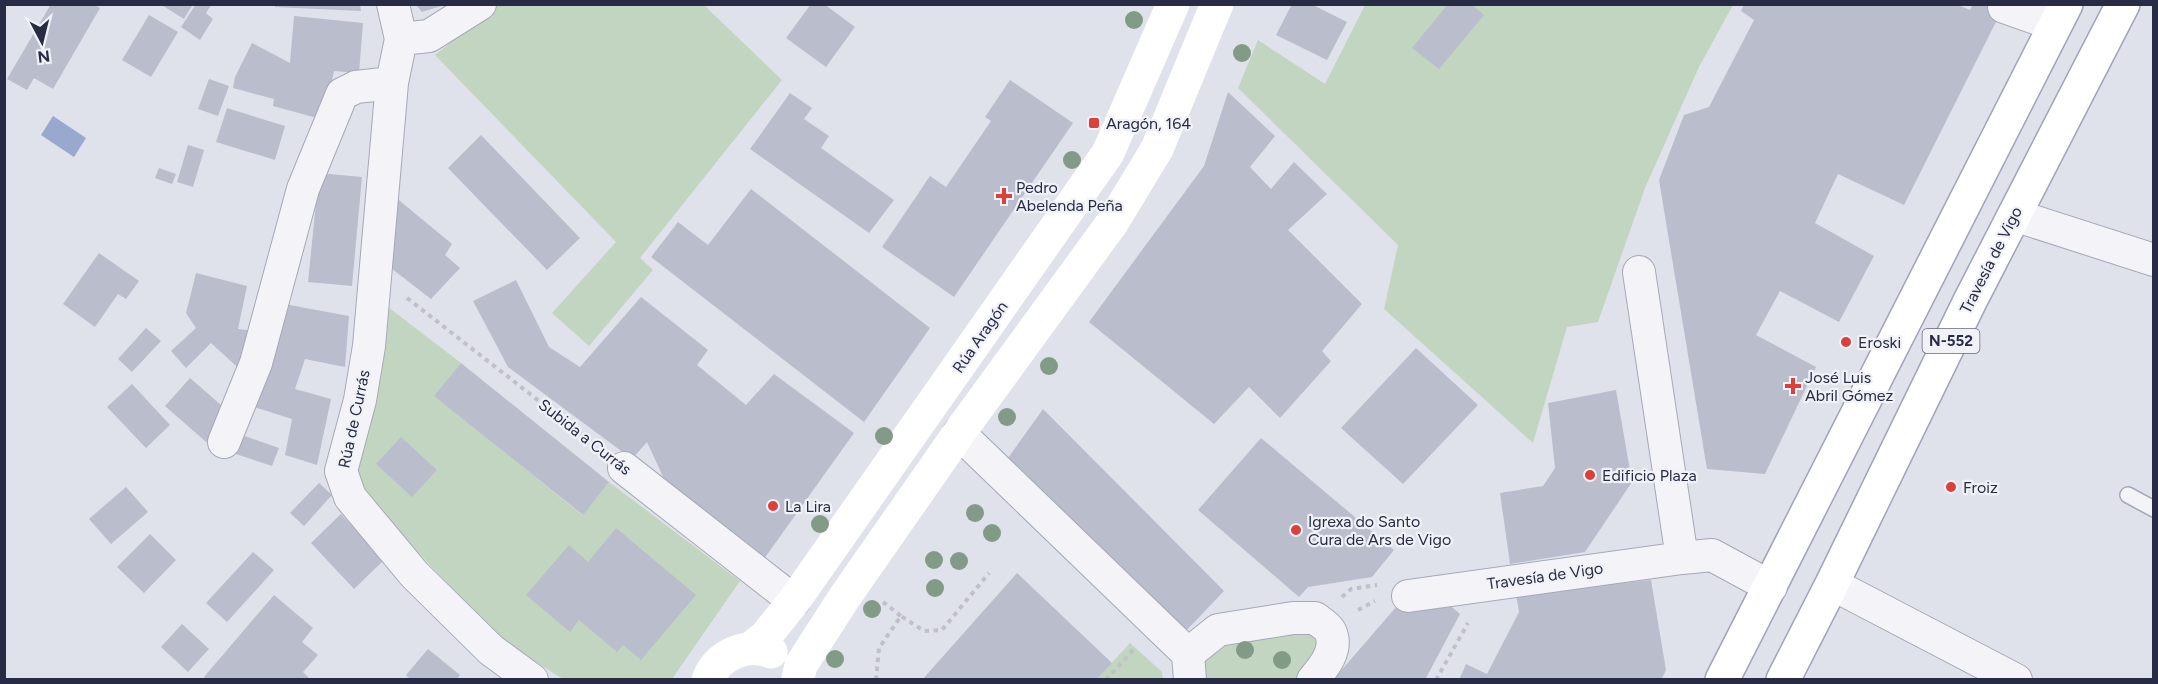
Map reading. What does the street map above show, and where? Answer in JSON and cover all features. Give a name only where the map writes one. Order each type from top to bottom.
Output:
[{"type":"main road","name":"Rúa Aragón","points":[[751,648],[765,637],[794,601],[1108,153],[1173,4]]},
{"type":"main road","points":[[798,679],[801,665],[844,598],[959,433],[1112,223],[1157,149],[1216,4]]},
{"type":"main road","name":"Travesía de Vigo","points":[[1783,680],[2014,215],[2123,4]]},
{"type":"main road","name":"N-552","points":[[1722,680],[2060,15]]},
{"type":"main road","points":[[708,680],[720,662],[734,652],[751,648],[766,650],[779,656],[790,665],[798,679]]},
{"type":"street","points":[[393,4],[401,39],[429,36],[480,4]]},
{"type":"street","points":[[2004,7],[2060,15]]},
{"type":"street","name":"Rúa de Currás","points":[[401,39],[392,83],[369,346],[360,400],[341,471],[350,497],[414,574],[491,650],[532,680]]},
{"type":"street","points":[[224,442],[256,363],[303,189],[342,94],[356,87],[392,83]]},
{"type":"street","points":[[2014,215],[2154,260]]},
{"type":"street","points":[[1639,272],[1682,558]]},
{"type":"street","points":[[959,433],[1189,667],[1218,630],[1293,618],[1315,618],[1329,629],[1333,643],[1329,656],[1313,680]]},
{"type":"street","name":"Subida a Currás","points":[[624,468],[794,601]]},
{"type":"street","name":"Travesía de Vigo","points":[[1408,596],[1712,555],[1771,586]]},
{"type":"street","points":[[1832,584],[2016,680]]},
{"type":"lane","points":[[2128,495],[2154,509]]},
{"type":"path","name":"Subida a Currás","points":[[376,273],[624,468]]},
{"type":"path","points":[[876,680],[879,648],[902,616],[924,631],[942,630],[989,573]]},
{"type":"path","points":[[1436,680],[1491,583]]},
{"type":"path","points":[[1106,680],[1139,643]]},
{"type":"green space","points":[[461,5],[704,5],[782,80],[640,258],[653,270],[589,346],[552,313],[616,242],[435,55],[455,39]]},
{"type":"green space","points":[[1365,5],[1733,5],[1699,67],[1645,188],[1598,322],[1567,327],[1533,443],[1384,309],[1398,245],[1238,88],[1258,40],[1325,84]]},
{"type":"green space","points":[[384,304],[461,363],[435,396],[582,515],[609,482],[740,581],[672,679],[563,679],[503,641],[358,490],[353,470]]},
{"type":"green space","points":[[1307,629],[1319,643],[1317,657],[1299,679],[1204,679],[1204,666],[1208,651],[1222,640]]},
{"type":"green space","points":[[1130,643],[1162,672],[1163,679],[1096,680]]},
{"type":"water","points":[[53,116],[86,138],[74,157],[41,135]]},
{"type":"building","points":[[51,4],[93,4],[100,8],[53,89],[34,78],[27,90],[7,79]]},
{"type":"building","points":[[160,4],[193,4],[184,19]]},
{"type":"building","points":[[196,4],[212,4],[206,13],[213,19],[200,40],[181,27]]},
{"type":"building","points":[[275,4],[360,4],[361,11],[275,7]]},
{"type":"building","points":[[811,4],[824,4],[855,27],[826,67],[786,38]]},
{"type":"building","points":[[1292,4],[1311,4],[1347,22],[1327,60],[1276,35]]},
{"type":"building","points":[[1448,4],[1471,4],[1484,15],[1439,69],[1412,48]]},
{"type":"building","points":[[1744,4],[1956,4],[1970,10],[1973,4],[2005,4],[1904,205],[1838,174],[1815,223],[1874,256],[1839,322],[1780,291],[1756,335],[1816,367],[1765,474],[1707,469],[1659,180],[1684,115],[1709,107],[1754,20],[1741,11]]},
{"type":"building","points":[[416,5],[444,5],[422,12]]},
{"type":"building","points":[[149,15],[178,32],[151,77],[122,60]]},
{"type":"building","points":[[294,16],[363,23],[359,73],[334,71],[324,120],[273,106],[274,99],[233,88],[235,77],[252,43],[290,63]]},
{"type":"building","points":[[209,79],[229,86],[218,116],[198,109]]},
{"type":"building","points":[[1010,80],[1073,123],[954,297],[882,247],[930,176],[946,187],[991,121],[985,117]]},
{"type":"building","points":[[1228,92],[1275,136],[1250,167],[1271,189],[1294,162],[1327,194],[1288,230],[1362,304],[1322,351],[1331,361],[1280,418],[1249,387],[1214,424],[1089,322],[1204,166]]},
{"type":"building","points":[[790,93],[812,108],[804,119],[829,136],[821,148],[894,200],[869,233],[750,149]]},
{"type":"building","points":[[227,108],[285,126],[275,160],[216,142]]},
{"type":"building","points":[[481,135],[580,238],[547,270],[448,168]]},
{"type":"building","points":[[188,145],[204,150],[193,187],[177,182]]},
{"type":"building","points":[[159,168],[176,174],[172,184],[155,178]]},
{"type":"building","points":[[319,173],[362,177],[352,286],[308,282]]},
{"type":"building","points":[[751,189],[930,328],[864,422],[651,257],[678,222],[708,245]]},
{"type":"building","points":[[394,196],[452,244],[445,255],[460,268],[431,299],[387,265]]},
{"type":"building","points":[[99,253],[139,281],[126,299],[118,294],[95,327],[63,304]]},
{"type":"building","points":[[196,273],[247,286],[238,329],[255,331],[246,375],[211,343],[186,368],[171,351],[196,328],[186,313]]},
{"type":"building","points":[[516,280],[549,347],[580,367],[641,297],[708,350],[697,365],[746,405],[774,374],[854,433],[764,559],[671,494],[647,442],[632,459],[508,367],[473,301]]},
{"type":"building","points":[[284,304],[349,316],[345,367],[305,359],[295,389],[331,399],[317,465],[285,455],[292,419],[254,407]]},
{"type":"building","points":[[146,328],[161,341],[132,372],[118,359]]},
{"type":"building","points":[[1416,348],[1478,405],[1403,484],[1341,428]]},
{"type":"building","points":[[461,363],[609,482],[583,515],[434,396]]},
{"type":"building","points":[[190,378],[230,413],[206,442],[165,406]]},
{"type":"building","points":[[132,384],[170,425],[146,448],[107,407]]},
{"type":"building","name":"Edificio Plaza","points":[[1616,390],[1632,482],[1585,552],[1510,564],[1500,493],[1543,486],[1555,468],[1548,403]]},
{"type":"building","points":[[1043,409],[1224,591],[1183,634],[1008,458]]},
{"type":"building","points":[[239,434],[279,448],[272,466],[233,453]]},
{"type":"building","points":[[401,437],[437,470],[412,497],[376,464]]},
{"type":"building","name":"Igrexa do Santo Cura de Ars de Vigo","points":[[1261,438],[1394,550],[1372,577],[1308,587],[1299,597],[1198,510]]},
{"type":"building","points":[[319,483],[332,495],[304,526],[290,513]]},
{"type":"building","points":[[126,487],[148,512],[111,544],[89,519]]},
{"type":"building","points":[[341,514],[384,560],[354,589],[311,543]]},
{"type":"building","points":[[616,528],[696,595],[641,660],[623,645],[617,652],[579,620],[570,632],[526,595],[569,545],[588,562]]},
{"type":"building","points":[[150,534],[176,560],[144,593],[117,567]]},
{"type":"building","points":[[253,552],[274,570],[227,622],[206,603]]},
{"type":"building","points":[[1017,573],[1112,663],[1096,680],[922,680]]},
{"type":"building","points":[[1651,580],[1666,670],[1661,680],[1459,680],[1466,664],[1487,674],[1519,612],[1516,594]]},
{"type":"building","points":[[274,595],[313,628],[302,642],[318,655],[303,672],[311,680],[207,680],[204,677]]},
{"type":"building","points":[[1440,597],[1460,614],[1425,680],[1333,680],[1397,606]]},
{"type":"building","points":[[182,624],[209,649],[188,672],[161,647]]},
{"type":"building","points":[[428,649],[460,675],[456,680],[411,680],[406,675]]},
{"type":"place","name":"Aragón, 164","points":[[1094,123]]},
{"type":"place","name":"Pedro Abelenda Peña","points":[[1004,196]]},
{"type":"place","name":"Eroski","points":[[1846,342]]},
{"type":"place","name":"José Luis Abril Gómez","points":[[1793,386]]},
{"type":"place","name":"Edificio Plaza","points":[[1590,475]]},
{"type":"place","name":"Froiz","points":[[1951,487]]},
{"type":"place","name":"La Lira","points":[[773,506]]},
{"type":"place","name":"Igrexa do Santo Cura de Ars de Vigo","points":[[1296,530]]}]
